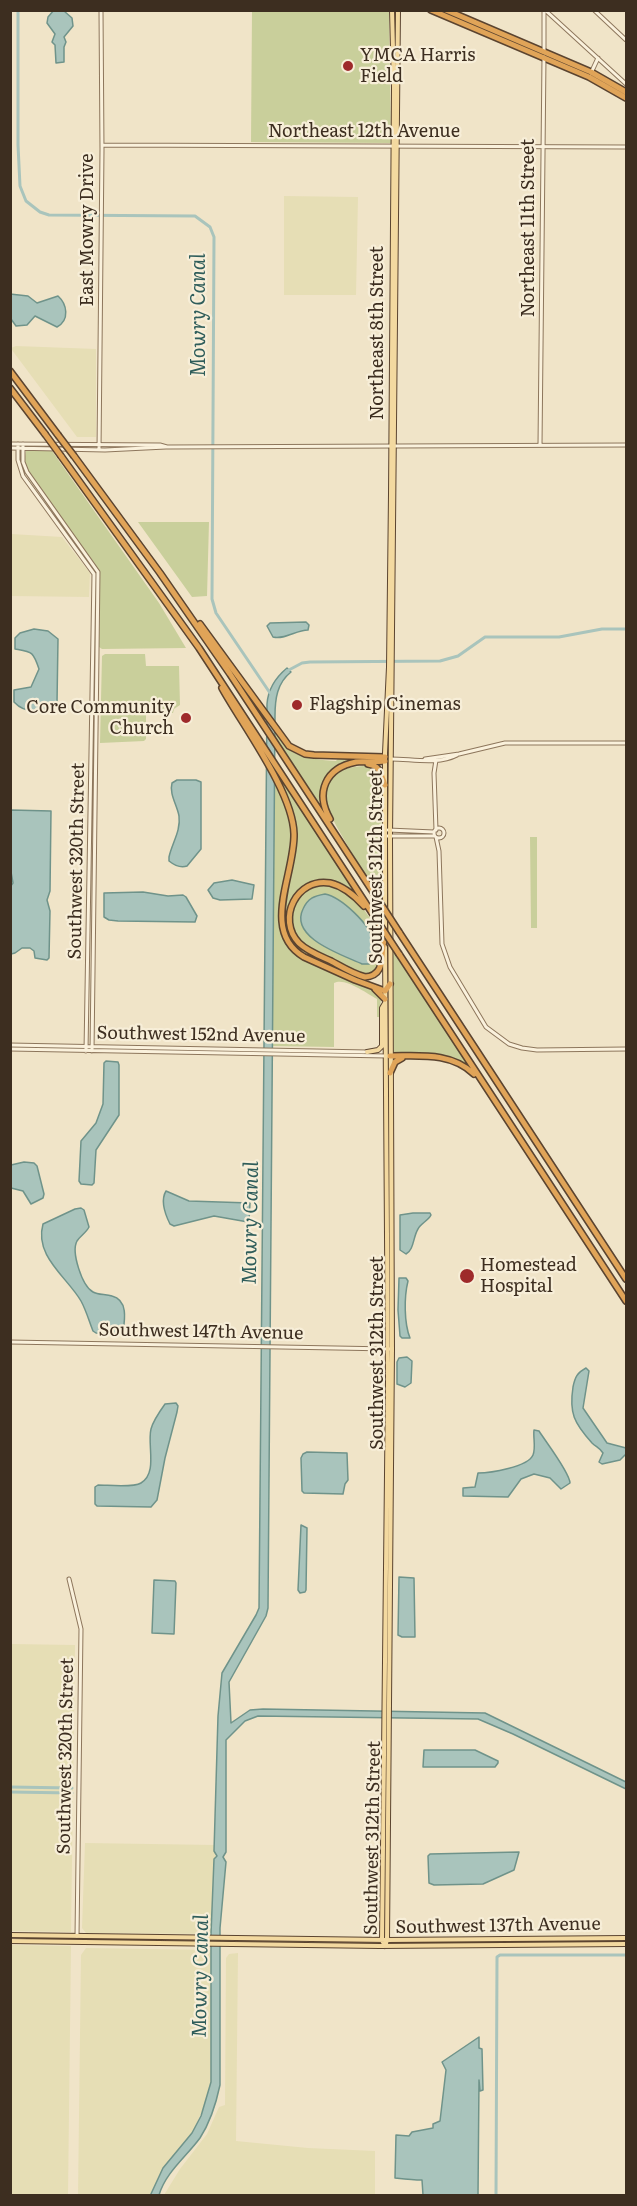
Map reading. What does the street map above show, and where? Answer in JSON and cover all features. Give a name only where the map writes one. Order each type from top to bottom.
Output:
[{"type":"highway","points":[[431,10],[493,33]]},
{"type":"highway","points":[[446,10],[627,92]]},
{"type":"highway","points":[[590,74],[627,98]]},
{"type":"highway","points":[[10,371],[160,573],[262,721],[627,1279]]},
{"type":"highway","points":[[10,388],[199,648],[627,1301]]},
{"type":"highway","points":[[160,573],[289,746],[305,754],[387,759]]},
{"type":"highway","points":[[199,648],[280,787],[290,811],[294,833],[293,850],[281,920],[286,941],[304,957],[371,987],[385,991],[390,984]]},
{"type":"highway","points":[[350,855],[327,813],[322,796],[324,788],[330,776],[340,768],[351,763],[387,759]]},
{"type":"highway","points":[[351,763],[370,764],[377,767],[385,785]]},
{"type":"highway","points":[[376,919],[345,889],[324,883],[309,886],[298,894],[291,904],[289,918],[294,937],[304,948],[361,976],[370,976],[379,971],[385,937]]},
{"type":"highway","points":[[371,987],[385,1000]]},
{"type":"highway","points":[[388,1054],[452,1059],[481,1080]]},
{"type":"highway","points":[[390,1072],[398,1060],[415,1056]]},
{"type":"main road","name":"Northeast 8th Street","points":[[391,656],[395,146],[395,32],[392,10]]},
{"type":"main road","name":"Northeast 8th Street","points":[[395,32],[398,10]]},
{"type":"main road","name":"Southwest 312th Street","points":[[385,1946],[390,1072],[385,1000],[384,833],[385,785],[391,741],[391,656]]},
{"type":"main road","name":"Southwest 312th Street","points":[[387,1708],[391,1436],[388,1054],[390,833],[385,730],[391,667]]},
{"type":"main road","points":[[385,730],[391,741]]},
{"type":"main road","points":[[367,1052],[378,1050],[382,1046],[382,1008],[385,1000]]},
{"type":"main road","points":[[387,1405],[390,1408],[391,1436]]},
{"type":"main road","name":"Southwest 137th Avenue","points":[[10,1935],[384,1940],[627,1938]]},
{"type":"main road","points":[[603,1938],[603,1944]]},
{"type":"main road","points":[[461,1939],[461,1946]]},
{"type":"main road","name":"Southwest 137th Avenue","points":[[10,1941],[385,1946],[627,1944]]},
{"type":"street","name":"East Mowry Drive","points":[[99,447],[101,10]]},
{"type":"street","name":"Northeast 11th Street","points":[[540,445],[544,10]]},
{"type":"street","points":[[544,10],[627,84]]},
{"type":"street","points":[[594,10],[627,40]]},
{"type":"street","points":[[590,74],[597,58]]},
{"type":"street","name":"Northeast 12th Avenue","points":[[102,145],[627,147]]},
{"type":"street","points":[[10,446],[627,445]]},
{"type":"street","name":"Southwest 320th Street","points":[[20,446],[25,469],[93,563],[99,580],[89,1049]]},
{"type":"street","name":"Southwest 320th Street","points":[[20,446],[18,460],[22,474],[94,574],[92,903]]},
{"type":"street","points":[[93,673],[98,673]]},
{"type":"street","points":[[387,759],[425,759],[459,754],[506,742],[627,743]]},
{"type":"street","points":[[425,759],[451,758],[459,754]]},
{"type":"street","points":[[431,760],[434,773],[435,834],[439,851]]},
{"type":"street","points":[[434,773],[436,760]]},
{"type":"street","points":[[436,822],[444,833],[441,837],[439,851],[442,944],[450,967],[486,1027],[509,1044],[522,1048],[537,1050],[627,1049]]},
{"type":"street","points":[[435,834],[441,829]]},
{"type":"street","points":[[384,833],[435,834],[441,837]]},
{"type":"street","name":"Southwest 152nd Avenue","points":[[10,1047],[262,1054],[388,1054]]},
{"type":"street","name":"Southwest 152nd Avenue","points":[[89,1049],[274,1049],[388,1054]]},
{"type":"street","name":"Southwest 147th Avenue","points":[[10,1342],[390,1349]]},
{"type":"street","name":"Southwest 320th Street","points":[[69,1579],[81,1629],[77,1936]]},
{"type":"shaded area","points":[[284,196],[358,197],[356,295],[284,295]]},
{"type":"shaded area","points":[[16,346],[96,349],[96,437],[77,437],[12,350],[11,348]]},
{"type":"shaded area","points":[[11,534],[62,537],[90,573],[89,597],[11,596]]},
{"type":"shaded area","points":[[11,1644],[75,1645],[71,1932],[11,1931]]},
{"type":"shaded area","points":[[85,1843],[216,1845],[211,1934],[86,1933],[82,1928]]},
{"type":"shaded area","points":[[11,1945],[71,1946],[68,2195],[11,2195]]},
{"type":"shaded area","points":[[86,1948],[211,1950],[211,2082],[207,2100],[192,2133],[163,2168],[150,2195],[78,2196],[81,1955]]},
{"type":"shaded area","points":[[238,1953],[236,2141],[308,2148],[375,2151],[375,2195],[164,2195],[180,2169],[207,2134],[219,2107],[225,2105],[226,1958],[229,1954]]},
{"type":"green space","points":[[252,11],[389,11],[391,143],[251,142]]},
{"type":"green space","points":[[26,451],[52,451],[159,603],[186,648],[102,649],[99,647],[100,578],[98,569],[28,471],[24,462]]},
{"type":"green space","points":[[138,522],[209,522],[207,596],[192,597]]},
{"type":"green space","points":[[105,654],[145,654],[146,666],[179,666],[180,705],[174,709],[173,713],[146,713],[146,739],[144,741],[100,743],[102,656]]},
{"type":"green space","points":[[274,730],[287,745],[308,757],[336,761],[339,757],[349,758],[326,776],[319,803],[274,736]]},
{"type":"green space","points":[[367,766],[376,768],[381,778],[383,901],[343,838],[326,803],[325,793],[330,779],[342,770]]},
{"type":"green space","points":[[274,768],[359,897],[328,881],[300,890],[292,899],[287,920],[293,936],[327,964],[323,965],[304,955],[289,942],[282,916],[296,850],[296,828],[289,801],[274,774]]},
{"type":"green space","points":[[274,780],[287,809],[292,833],[291,854],[280,914],[285,941],[300,957],[373,989],[381,996],[380,1017],[377,1017],[377,999],[350,984],[334,983],[334,1047],[272,1046]]},
{"type":"green space","points":[[530,837],[537,837],[537,928],[531,928]]},
{"type":"green space","points":[[316,885],[338,889],[355,900],[381,934],[380,963],[374,973],[364,974],[349,969],[309,948],[295,934],[291,918],[292,910],[301,896]]},
{"type":"green space","points":[[393,951],[471,1068],[457,1060],[392,1055]]},
{"type":"water","points":[[54,10],[64,11],[72,18],[73,26],[64,37],[66,42],[64,62],[56,63],[55,45],[52,42],[55,34],[47,23],[48,17]]},
{"type":"water","points":[[10,294],[28,296],[37,303],[58,296],[65,307],[64,320],[57,327],[35,316],[27,325],[16,326],[11,319]]},
{"type":"water","points":[[306,622],[309,625],[308,630],[277,638],[273,637],[267,626],[270,623]]},
{"type":"water","points":[[34,629],[48,631],[58,639],[57,703],[41,711],[24,709],[14,702],[14,690],[31,687],[39,669],[31,653],[15,649],[15,638],[20,633]]},
{"type":"water","name":"Mowry Canal","points":[[287,668],[291,672],[280,686],[275,710],[268,1608],[266,1616],[229,1682],[231,1723],[250,1710],[263,1709],[485,1713],[626,1782],[626,1789],[478,1719],[258,1716],[245,1721],[226,1740],[226,1852],[223,1857],[226,1862],[220,1928],[220,2085],[213,2112],[200,2138],[171,2172],[159,2195],[150,2196],[163,2168],[192,2133],[201,2116],[211,2082],[211,1934],[214,1859],[217,1856],[214,1851],[218,1716],[222,1673],[259,1608],[267,704],[273,684]]},
{"type":"water","points":[[177,780],[201,782],[201,849],[185,867],[169,861],[178,832],[179,816],[172,791],[172,783]]},
{"type":"water","points":[[11,810],[51,811],[50,891],[47,900],[50,911],[49,958],[47,960],[35,958],[34,951],[30,948],[22,948],[11,954],[10,887],[13,883]]},
{"type":"water","points":[[232,880],[254,885],[252,899],[220,900],[213,898],[208,890],[214,883]]},
{"type":"water","points":[[143,892],[168,896],[183,895],[197,916],[195,922],[118,921],[104,917],[104,893]]},
{"type":"water","points":[[325,894],[347,906],[367,927],[373,944],[369,964],[362,964],[331,950],[311,937],[304,929],[301,919],[305,905],[312,898]]},
{"type":"water","points":[[106,1061],[118,1062],[119,1065],[119,1115],[96,1150],[94,1183],[92,1185],[81,1184],[79,1181],[81,1141],[96,1123],[103,1104],[104,1063]]},
{"type":"water","points":[[24,1162],[34,1163],[37,1166],[44,1194],[43,1198],[31,1204],[23,1191],[11,1188],[11,1165]]},
{"type":"water","points":[[166,1191],[189,1201],[250,1203],[249,1221],[214,1216],[174,1226],[170,1224],[164,1208],[163,1199]]},
{"type":"water","points":[[81,1208],[84,1210],[89,1227],[77,1241],[75,1253],[79,1268],[89,1289],[97,1294],[112,1296],[121,1301],[125,1316],[121,1334],[93,1331],[81,1301],[53,1266],[43,1246],[41,1236],[43,1224]]},
{"type":"water","points":[[430,1213],[431,1215],[419,1227],[411,1250],[406,1254],[400,1250],[400,1215]]},
{"type":"water","points":[[399,1278],[406,1278],[408,1281],[405,1310],[410,1338],[400,1336]]},
{"type":"water","points":[[407,1357],[412,1361],[411,1383],[405,1387],[397,1384],[397,1362],[399,1358]]},
{"type":"water","points":[[586,1368],[589,1371],[583,1408],[607,1443],[626,1448],[626,1454],[620,1460],[602,1464],[599,1462],[603,1453],[586,1436],[574,1417],[572,1396],[574,1384],[578,1374]]},
{"type":"water","points":[[176,1403],[177,1412],[157,1500],[151,1507],[97,1506],[95,1487],[98,1485],[137,1485],[146,1478],[151,1466],[152,1426],[165,1404]]},
{"type":"water","points":[[534,1430],[539,1431],[552,1450],[570,1483],[561,1489],[550,1478],[534,1474],[521,1479],[508,1497],[463,1496],[463,1488],[475,1487],[478,1473],[508,1468],[530,1459],[534,1452]]},
{"type":"water","points":[[307,1452],[347,1453],[348,1480],[343,1494],[304,1493],[302,1491],[301,1458]]},
{"type":"water","points":[[301,1525],[307,1528],[306,1590],[300,1593],[298,1590]]},
{"type":"water","points":[[399,1577],[414,1578],[415,1637],[398,1635]]},
{"type":"water","points":[[154,1580],[175,1581],[176,1583],[174,1634],[152,1633]]},
{"type":"water","points":[[424,1750],[475,1750],[498,1763],[495,1767],[423,1767]]},
{"type":"water","points":[[519,1852],[514,1870],[483,1884],[434,1885],[429,1883],[428,1856],[430,1854]]},
{"type":"water","points":[[479,2037],[479,2048],[482,2049],[483,2090],[480,2091],[479,2080],[478,2195],[423,2195],[422,2180],[395,2178],[396,2135],[409,2136],[412,2132],[433,2128],[433,2124],[440,2121],[446,2070],[442,2062]]},
{"type":"waterway","name":"Mowry Canal","points":[[18,10],[18,145],[20,186],[26,201],[40,212],[49,215],[195,216],[210,227],[214,237],[212,599],[216,613],[270,693]]},
{"type":"waterway","name":"Mowry Canal","points":[[287,671],[302,663],[310,662],[440,661],[458,656],[485,637],[559,637],[602,629],[626,629]]},
{"type":"waterway","points":[[10,1787],[72,1788]]},
{"type":"waterway","points":[[10,1792],[72,1793]]},
{"type":"waterway","points":[[496,2196],[497,1957],[500,1955],[626,1955]]},
{"type":"place","name":"YMCA Harris Field","points":[[348,66]]},
{"type":"place","name":"Flagship Cinemas","points":[[297,705]]},
{"type":"place","name":"Core Community Church","points":[[186,718]]},
{"type":"place","name":"Homestead Hospital","points":[[467,1276]]}]
